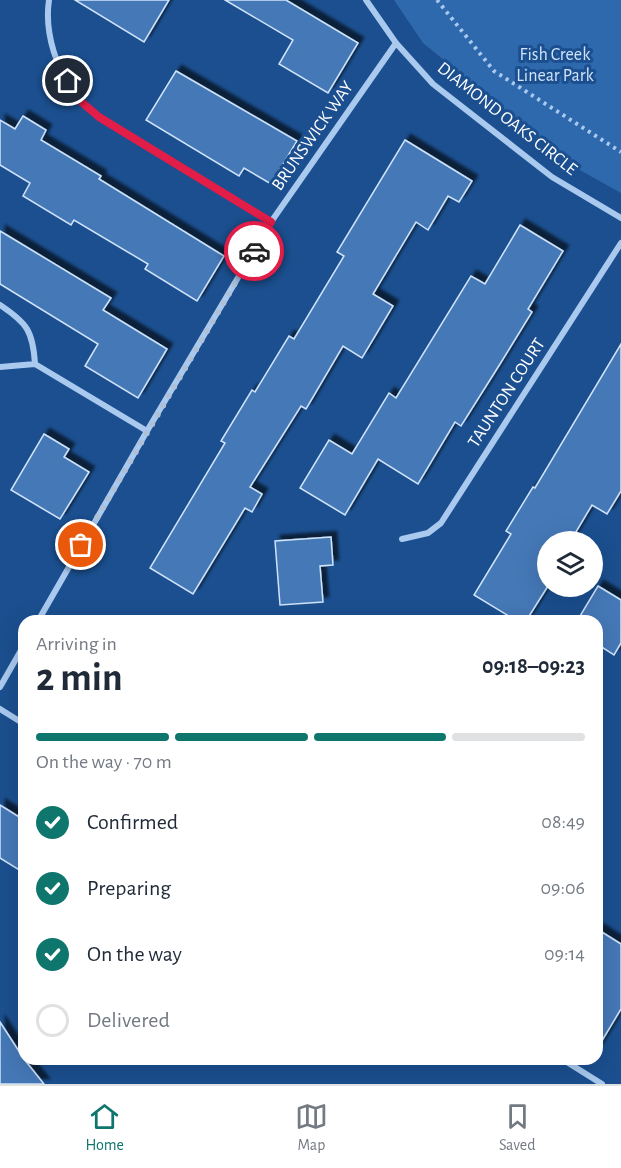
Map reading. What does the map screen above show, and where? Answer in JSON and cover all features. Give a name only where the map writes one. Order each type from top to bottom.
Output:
[{"type":"street","points":[[49,0],[46,18],[57,62],[78,99],[99,117],[271,222]]},
{"type":"street","name":"DIAMOND OAKS CIRCLE","points":[[366,0],[396,43],[433,84],[552,177],[621,218]]},
{"type":"street","name":"BRUNSWICK WAY","points":[[41,615],[271,222],[396,43]]},
{"type":"street","name":"TAUNTON COURT","points":[[402,539],[428,533],[441,524],[621,243]]},
{"type":"street","points":[[0,305],[29,329],[35,364]]},
{"type":"street","points":[[0,367],[35,364],[147,431]]},
{"type":"street","points":[[0,687],[18,656]]},
{"type":"street","points":[[0,710],[18,720]]},
{"type":"street","points":[[572,1065],[602,1084]]},
{"type":"path","points":[[437,0],[494,71],[621,152]]},
{"type":"green space","name":"Fish Creek Linear Park","points":[[394,0],[621,0],[621,193],[578,169],[423,43]]},
{"type":"building","points":[[75,0],[169,0],[144,42]]},
{"type":"building","points":[[225,0],[286,0],[358,43],[328,93],[279,64],[293,40]]},
{"type":"building","points":[[176,71],[297,141],[271,184],[244,168],[239,176],[146,120]]},
{"type":"building","points":[[23,116],[46,130],[41,140],[101,176],[99,179],[224,256],[197,301],[145,269],[148,264],[74,220],[71,225],[23,196],[30,183],[0,165],[0,120],[15,129]]},
{"type":"building","points":[[405,140],[472,181],[459,202],[448,196],[428,230],[416,222],[373,294],[393,306],[362,358],[343,346],[306,409],[301,406],[250,487],[262,494],[252,512],[245,508],[193,594],[150,568],[225,443],[221,441],[252,390],[255,392],[289,336],[294,339],[344,256],[337,252]]},
{"type":"building","points":[[520,225],[563,251],[528,309],[532,312],[500,364],[461,426],[455,422],[418,484],[378,459],[345,515],[300,488],[329,440],[352,454],[389,393],[396,398],[471,276],[485,284]]},
{"type":"building","points":[[0,231],[111,298],[103,310],[167,349],[138,398],[85,366],[98,344],[0,284]]},
{"type":"building","points":[[621,344],[621,491],[607,514],[592,505],[577,531],[537,531],[537,597],[541,597],[530,615],[507,615],[474,595],[511,534],[506,531],[533,487],[535,488]]},
{"type":"building","points":[[44,434],[69,449],[64,457],[89,472],[60,519],[11,490]]},
{"type":"building","points":[[331,537],[333,565],[320,566],[323,602],[280,605],[275,541]]},
{"type":"building","points":[[603,589],[621,600],[621,643],[614,655],[603,648],[603,615],[581,615],[591,597],[603,597]]},
{"type":"building","points":[[0,805],[18,816],[18,869],[0,858]]},
{"type":"building","points":[[603,933],[621,944],[621,1009],[603,1039]]},
{"type":"building","points":[[0,1022],[18,1050],[18,1065],[29,1065],[44,1084],[0,1084]]},
{"type":"way so far","points":[[81,545],[254,251]]},
{"type":"route","points":[[68,81],[78,99],[99,117],[271,222],[254,251]]}]
